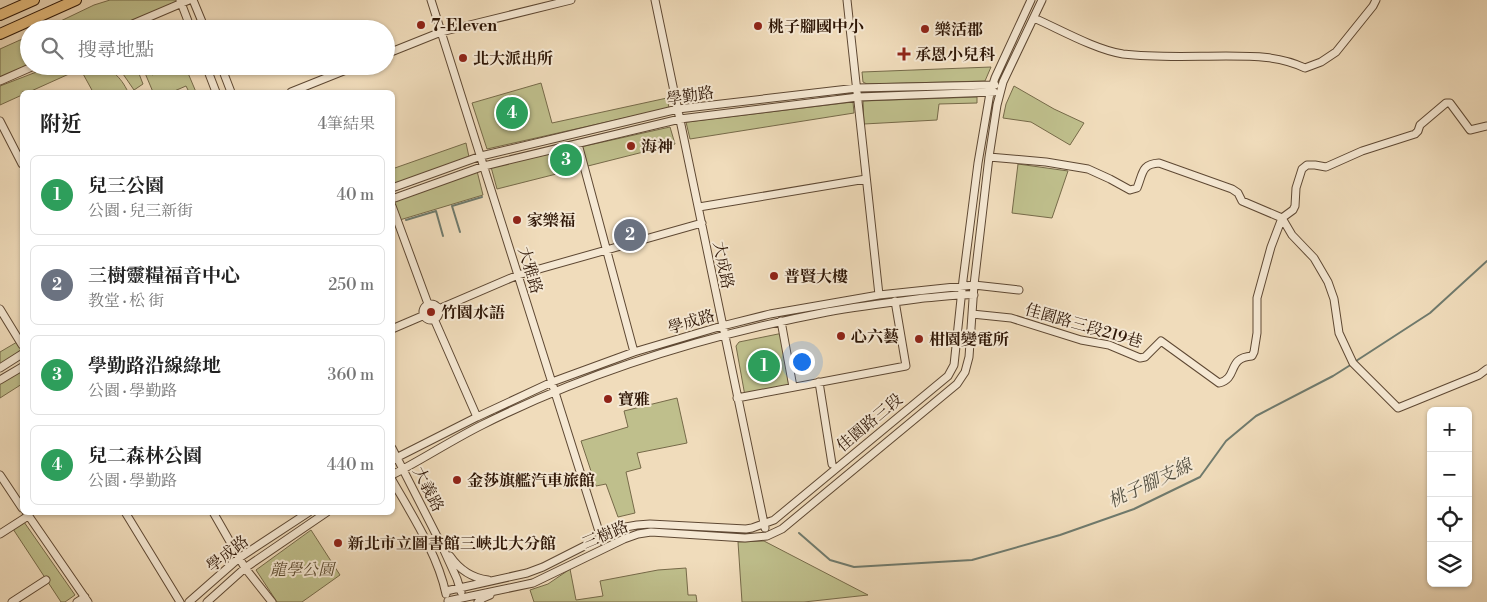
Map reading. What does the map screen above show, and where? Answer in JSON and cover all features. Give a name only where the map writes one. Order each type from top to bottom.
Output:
[{"type":"highway","points":[[0,15],[34,0]]},
{"type":"highway","points":[[31,20],[76,0]]},
{"type":"highway","points":[[0,34],[20,25]]},
{"type":"street","points":[[140,20],[181,1],[189,0]]},
{"type":"street","points":[[193,0],[201,20]]},
{"type":"street","name":"大雅路","points":[[431,0],[604,548]]},
{"type":"street","points":[[395,50],[441,32],[571,0]]},
{"type":"street","name":"大成路","points":[[655,0],[767,536]]},
{"type":"street","points":[[847,0],[879,295]]},
{"type":"street","name":"佳園路三段","points":[[446,591],[526,573],[543,567],[620,528],[637,524],[746,529],[774,520],[948,376],[954,365],[978,163],[991,89],[1031,0]]},
{"type":"street","name":"佳園路三段","points":[[767,536],[782,529],[808,508],[957,384],[965,372],[969,357],[974,285],[989,157],[1001,89],[1042,0]]},
{"type":"street","points":[[1034,18],[1097,46],[1121,54],[1266,56],[1292,61],[1305,68],[1321,62],[1336,52],[1376,0]]},
{"type":"street","points":[[181,1],[188,20]]},
{"type":"street","points":[[0,81],[20,72]]},
{"type":"street","points":[[209,75],[215,90]]},
{"type":"street","points":[[224,75],[230,90]]},
{"type":"street","points":[[296,90],[334,75]]},
{"type":"street","name":"學勤路","points":[[395,187],[481,156],[678,109],[857,88],[1001,89]]},
{"type":"street","name":"學勤路","points":[[395,198],[484,166],[680,119],[858,97],[991,89]]},
{"type":"street","points":[[1282,218],[1296,206],[1296,188],[1302,169],[1307,165],[1326,167],[1362,151],[1414,134],[1418,131],[1420,125],[1446,103],[1450,103],[1470,130],[1487,126]]},
{"type":"street","points":[[0,121],[20,160]]},
{"type":"street","points":[[578,144],[634,352]]},
{"type":"street","points":[[989,157],[1046,162],[1088,169],[1130,190],[1137,188],[1147,166],[1159,163],[1238,192],[1242,201],[1282,218],[1292,235],[1314,258],[1328,282],[1334,299],[1339,333],[1353,363],[1398,408],[1479,376],[1487,369]]},
{"type":"street","points":[[699,207],[866,179]]},
{"type":"street","points":[[395,215],[429,320],[434,320]]},
{"type":"street","name":"佳園路三段219巷","points":[[972,314],[1011,318],[1073,338],[1110,345],[1140,358],[1146,357],[1161,341],[1219,383],[1224,382],[1228,380],[1238,360],[1243,357],[1252,356],[1254,352],[1257,333],[1257,298],[1271,247],[1282,218]]},
{"type":"street","points":[[395,327],[427,310],[438,308],[518,275],[702,223]]},
{"type":"street","name":"學成路","points":[[395,459],[477,416],[552,382],[634,352],[722,326],[770,314],[879,295],[974,285],[1019,290]]},
{"type":"street","name":"學成路","points":[[395,473],[482,425],[555,392],[620,368],[724,335],[781,321],[856,307],[896,301],[974,295]]},
{"type":"street","points":[[737,398],[906,366],[896,301]]},
{"type":"street","points":[[434,320],[438,316],[438,308]]},
{"type":"street","points":[[0,309],[20,342]]},
{"type":"street","points":[[434,320],[477,416]]},
{"type":"street","points":[[781,321],[793,387]]},
{"type":"street","points":[[0,368],[20,355]]},
{"type":"street","points":[[0,380],[20,367]]},
{"type":"street","points":[[818,382],[832,464]]},
{"type":"street","name":"大義路","points":[[395,459],[403,469],[442,546],[460,588],[462,600]]},
{"type":"street","points":[[0,475],[20,505]]},
{"type":"street","name":"大義路","points":[[395,486],[431,553],[444,583],[448,601]]},
{"type":"street","points":[[0,534],[26,515]]},
{"type":"street","points":[[28,515],[87,599],[77,602]]},
{"type":"street","points":[[127,515],[180,602]]},
{"type":"street","points":[[216,515],[245,568],[272,602]]},
{"type":"street","name":"學成路","points":[[189,602],[239,558],[304,515]]},
{"type":"street","name":"學成路","points":[[207,602],[245,568],[323,515]]},
{"type":"street","name":"三樹路","points":[[448,601],[462,600],[541,580],[604,548],[638,534],[652,532],[745,538],[767,536]]},
{"type":"street","points":[[442,546],[452,560],[471,575],[486,580],[499,580]]},
{"type":"street","points":[[15,600],[46,580]]},
{"type":"street","points":[[478,602],[483,598],[509,588]]},
{"type":"green space","points":[[110,0],[189,0],[142,20],[63,20],[94,5]]},
{"type":"green space","points":[[20,40],[20,71],[0,81],[0,49]]},
{"type":"green space","points":[[991,67],[985,81],[867,84],[863,82],[862,72]]},
{"type":"green space","points":[[29,75],[67,75],[33,90],[20,90],[20,96],[0,105],[0,86]]},
{"type":"green space","points":[[84,75],[116,75],[127,90],[92,90]]},
{"type":"green space","points":[[124,75],[140,75],[143,84],[134,90]]},
{"type":"green space","points":[[146,75],[189,75],[195,90],[188,90],[186,86],[177,90],[152,90]]},
{"type":"green space","points":[[541,83],[552,123],[667,98],[669,108],[487,149],[472,103]]},
{"type":"green space","points":[[1014,86],[1054,109],[1084,123],[1070,145],[1031,122],[1003,118],[1006,104]]},
{"type":"green space","points":[[977,97],[977,103],[939,104],[937,120],[864,124],[863,101]]},
{"type":"green space","points":[[853,102],[854,113],[690,139],[686,122]]},
{"type":"green space","points":[[670,127],[675,144],[497,189],[491,167]]},
{"type":"green space","points":[[466,143],[469,157],[395,183],[395,168]]},
{"type":"green space","points":[[1018,164],[1068,171],[1052,218],[1012,213]]},
{"type":"green space","points":[[477,171],[483,195],[395,221],[395,201]]},
{"type":"green space","points":[[783,333],[793,387],[745,396],[736,346],[739,342]]},
{"type":"green space","points":[[17,342],[20,347],[20,352],[0,364],[0,352]]},
{"type":"green space","points":[[20,370],[20,385],[0,398],[0,383]]},
{"type":"green space","points":[[677,398],[687,443],[637,453],[641,468],[626,472],[635,513],[618,517],[606,484],[596,486],[581,441],[628,427],[624,411]]},
{"type":"green space","points":[[24,522],[75,595],[65,602],[61,602],[13,529]]},
{"type":"green space","name":"龍學公園","points":[[311,530],[340,575],[302,602],[277,602],[256,570]]},
{"type":"green space","points":[[764,541],[868,595],[804,602],[742,602],[738,542]]},
{"type":"green space","points":[[686,568],[688,595],[696,595],[697,602],[534,602],[530,590],[548,584],[570,569],[576,600],[603,596],[600,581],[658,570]]},
{"type":"waterway","points":[[460,232],[452,206],[482,197]]},
{"type":"waterway","points":[[406,220],[436,211],[443,236]]},
{"type":"waterway","name":"桃子腳支線","points":[[1356,361],[1430,313],[1487,261]]},
{"type":"waterway","name":"桃子腳支線","points":[[799,533],[830,560],[854,567],[972,560],[1060,535],[1134,509],[1200,477],[1226,441],[1256,416],[1333,376],[1352,364]]},
{"type":"place","name":"7-Eleven","points":[[421,25]]},
{"type":"place","name":"桃子腳國中小","points":[[758,26]]},
{"type":"place","name":"樂活郡","points":[[925,29]]},
{"type":"place","name":"承恩小兒科","points":[[904,54]]},
{"type":"place","name":"北大派出所","points":[[463,58]]},
{"type":"place","name":"兒二森林公園","points":[[512,113]]},
{"type":"place","name":"海神","points":[[631,146]]},
{"type":"place","name":"學勤路沿線綠地","points":[[566,160]]},
{"type":"place","name":"家樂福","points":[[517,220]]},
{"type":"place","name":"三樹靈糧福音中心","points":[[630,235]]},
{"type":"place","name":"普賢大樓","points":[[774,276]]},
{"type":"place","name":"竹園水語","points":[[431,312]]},
{"type":"place","name":"心六藝","points":[[841,336]]},
{"type":"place","name":"柑園變電所","points":[[919,339]]},
{"type":"place","name":"兒三公園","points":[[764,366]]},
{"type":"place","name":"寶雅","points":[[608,399]]},
{"type":"place","name":"金莎旗艦汽車旅館","points":[[457,480]]},
{"type":"place","name":"新北市立圖書館三峽北大分館","points":[[338,543]]}]
